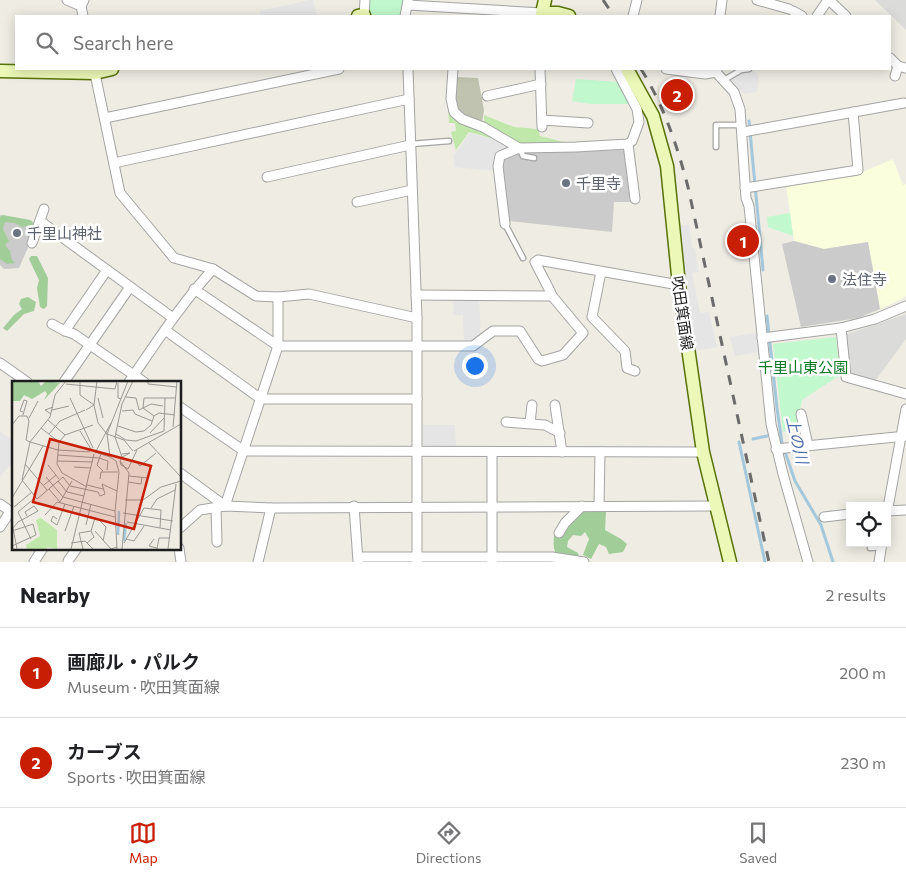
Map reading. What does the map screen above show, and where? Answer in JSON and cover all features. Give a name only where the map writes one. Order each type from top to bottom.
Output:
[{"type":"main road","points":[[545,0],[542,15],[558,13],[565,15]]},
{"type":"main road","name":"吹田箕面線","points":[[628,70],[653,116],[667,166],[679,285],[703,452],[730,562]]},
{"type":"main road","points":[[0,71],[94,71]]},
{"type":"street","points":[[67,0],[83,3]]},
{"type":"street","points":[[362,15],[365,0]]},
{"type":"street","points":[[633,15],[637,0]]},
{"type":"street","points":[[720,15],[722,0]]},
{"type":"street","points":[[757,0],[791,10],[800,15]]},
{"type":"street","points":[[818,15],[829,0],[845,15]]},
{"type":"street","points":[[405,15],[408,2],[542,15]]},
{"type":"street","points":[[891,59],[902,67],[895,76]]},
{"type":"street","points":[[105,118],[335,70]]},
{"type":"street","points":[[408,70],[417,318],[417,559]]},
{"type":"street","points":[[453,70],[451,99],[454,112],[462,119],[483,127],[520,148]]},
{"type":"street","points":[[540,70],[542,123],[588,123]]},
{"type":"street","points":[[505,224],[498,166],[500,156],[520,148],[628,144],[632,141],[639,122],[637,108],[617,70]]},
{"type":"street","points":[[674,70],[705,74],[715,70],[737,98],[746,130],[751,187],[746,198],[750,206],[771,424],[781,448],[808,562]]},
{"type":"street","points":[[94,71],[120,193],[174,258],[213,269],[256,296],[278,297],[309,294],[417,318]]},
{"type":"street","points":[[488,96],[541,84]]},
{"type":"street","points":[[114,162],[409,99]]},
{"type":"street","points":[[746,130],[904,103]]},
{"type":"street","points":[[751,187],[858,170],[853,112]]},
{"type":"street","points":[[628,144],[635,199]]},
{"type":"street","points":[[267,177],[410,145]]},
{"type":"street","points":[[357,202],[412,190]]},
{"type":"street","points":[[32,243],[44,209]]},
{"type":"street","points":[[40,221],[173,318]]},
{"type":"street","points":[[194,289],[278,346],[473,346],[493,330],[520,331],[538,359],[542,361],[562,355],[583,333],[552,296],[535,262],[538,260],[679,285]]},
{"type":"street","points":[[52,324],[90,344],[131,378],[194,289],[213,269]]},
{"type":"street","points":[[65,331],[107,270]]},
{"type":"street","points":[[601,272],[592,317],[626,351],[627,368],[635,371]]},
{"type":"street","points":[[65,381],[130,287]]},
{"type":"street","points":[[416,295],[552,296]]},
{"type":"street","points":[[217,542],[221,507],[244,451],[278,346],[278,297]]},
{"type":"street","points":[[764,338],[841,328],[875,319],[906,306]]},
{"type":"street","points":[[841,328],[846,377],[906,394]]},
{"type":"street","points":[[164,330],[261,399],[417,399]]},
{"type":"street","points":[[0,362],[26,381]]},
{"type":"street","points":[[555,405],[562,452]]},
{"type":"street","points":[[530,423],[532,406]]},
{"type":"street","points":[[181,408],[244,451],[703,452]]},
{"type":"street","points":[[889,502],[903,436],[906,409]]},
{"type":"street","points":[[801,414],[808,445]]},
{"type":"street","points":[[506,422],[545,425],[560,433]]},
{"type":"street","points":[[781,448],[903,436]]},
{"type":"street","points":[[492,452],[492,559]]},
{"type":"street","points":[[600,452],[600,506]]},
{"type":"street","points":[[181,474],[221,507]]},
{"type":"street","points":[[0,504],[12,513],[0,527]]},
{"type":"street","points":[[354,506],[358,559],[492,559],[584,562]]},
{"type":"street","points":[[559,533],[565,523],[582,506]]},
{"type":"street","points":[[181,527],[200,510],[221,507],[716,506]]},
{"type":"street","points":[[258,562],[271,508]]},
{"type":"street","points":[[891,512],[906,510]]},
{"type":"street","points":[[824,517],[846,514]]},
{"type":"street","points":[[879,562],[882,547]]},
{"type":"street","points":[[34,562],[43,550]]},
{"type":"street","points":[[68,561],[76,550]]},
{"type":"lane","points":[[724,80],[741,70]]},
{"type":"lane","points":[[716,147],[716,125],[746,130]]},
{"type":"lane","points":[[410,145],[449,141]]},
{"type":"lane","points":[[520,148],[524,156],[534,158]]},
{"type":"lane","points":[[505,224],[523,258]]},
{"type":"lane","points":[[870,548],[874,547]]},
{"type":"shaded area","points":[[313,0],[317,15],[261,15],[259,11]]},
{"type":"shaded area","points":[[875,0],[906,0],[906,30],[891,15]]},
{"type":"shaded area","points":[[754,70],[759,77],[757,92],[745,94],[730,77],[742,71]]},
{"type":"shaded area","points":[[456,77],[478,78],[484,110],[482,122],[464,116],[457,110],[454,100]]},
{"type":"shaded area","points":[[470,133],[504,142],[511,147],[495,171],[454,167],[454,155]]},
{"type":"shaded area","name":"千里寺","points":[[624,150],[630,202],[614,202],[612,232],[509,221],[501,163],[505,159],[521,152]]},
{"type":"shaded area","points":[[893,159],[903,185],[906,184],[906,296],[880,309],[868,242],[824,249],[794,241],[786,186],[860,173]]},
{"type":"shaded area","name":"千里山神社","points":[[0,215],[36,223],[19,268],[4,269],[0,265]]},
{"type":"shaded area","points":[[689,225],[692,248],[695,248],[698,272],[692,273],[700,313],[709,312],[717,347],[694,351],[677,226]]},
{"type":"shaded area","name":"法住寺","points":[[794,241],[824,249],[868,242],[880,309],[858,318],[801,327],[782,244]]},
{"type":"shaded area","points":[[453,298],[479,298],[481,336],[472,343],[464,343],[463,315],[454,315]]},
{"type":"shaded area","points":[[906,314],[906,339],[875,381],[850,373],[845,335]]},
{"type":"shaded area","points":[[756,333],[758,352],[735,356],[730,337]]},
{"type":"shaded area","points":[[423,425],[455,425],[456,447],[426,446],[423,444]]},
{"type":"shaded area","points":[[0,431],[12,440],[12,462],[0,477]]},
{"type":"green space","points":[[370,0],[404,0],[401,15],[370,15]]},
{"type":"green space","points":[[576,79],[618,82],[630,104],[590,104],[572,101]]},
{"type":"green space","points":[[448,106],[450,112],[502,141],[469,132],[456,150],[451,132],[456,131],[455,123],[449,123]]},
{"type":"green space","points":[[484,115],[514,127],[538,129],[540,136],[568,143],[521,144],[484,122]]},
{"type":"green space","points":[[790,213],[793,236],[768,227],[767,217]]},
{"type":"green space","points":[[3,215],[33,222],[32,226],[22,227],[15,223],[5,222],[3,229],[9,241],[5,245],[15,263],[7,264],[0,259],[0,217]]},
{"type":"green space","points":[[31,256],[37,256],[48,278],[47,306],[44,309],[40,307],[37,288],[39,280],[29,259]]},
{"type":"green space","points":[[28,297],[36,302],[34,311],[24,314],[7,331],[3,328],[22,309],[19,304],[21,299]]},
{"type":"green space","name":"千里山東公園","points":[[836,337],[840,375],[802,400],[799,417],[801,428],[783,432],[773,344]]},
{"type":"green space","points":[[592,504],[606,511],[605,530],[627,544],[623,552],[609,554],[606,547],[599,544],[591,559],[583,555],[589,539],[585,532],[581,536],[573,535],[568,541],[567,547],[578,553],[579,559],[556,555],[554,548],[555,535],[564,516],[576,508]]},
{"type":"waterway","name":"上の川","points":[[749,121],[763,270]]},
{"type":"waterway","name":"上の川","points":[[767,316],[782,443],[795,481],[821,525],[833,562]]},
{"type":"waterway","points":[[753,439],[767,436]]},
{"type":"waterway","points":[[739,442],[765,562]]},
{"type":"railway","points":[[603,0],[613,15]]},
{"type":"railway","points":[[642,70],[669,126],[688,187],[769,562]]},
{"type":"place","name":"カーブス","points":[[677,95]]},
{"type":"place","name":"千里寺","points":[[566,183]]},
{"type":"place","name":"千里山神社","points":[[17,233]]},
{"type":"place","name":"画廊ル・パルク","points":[[743,241]]},
{"type":"place","name":"法住寺","points":[[832,279]]}]
